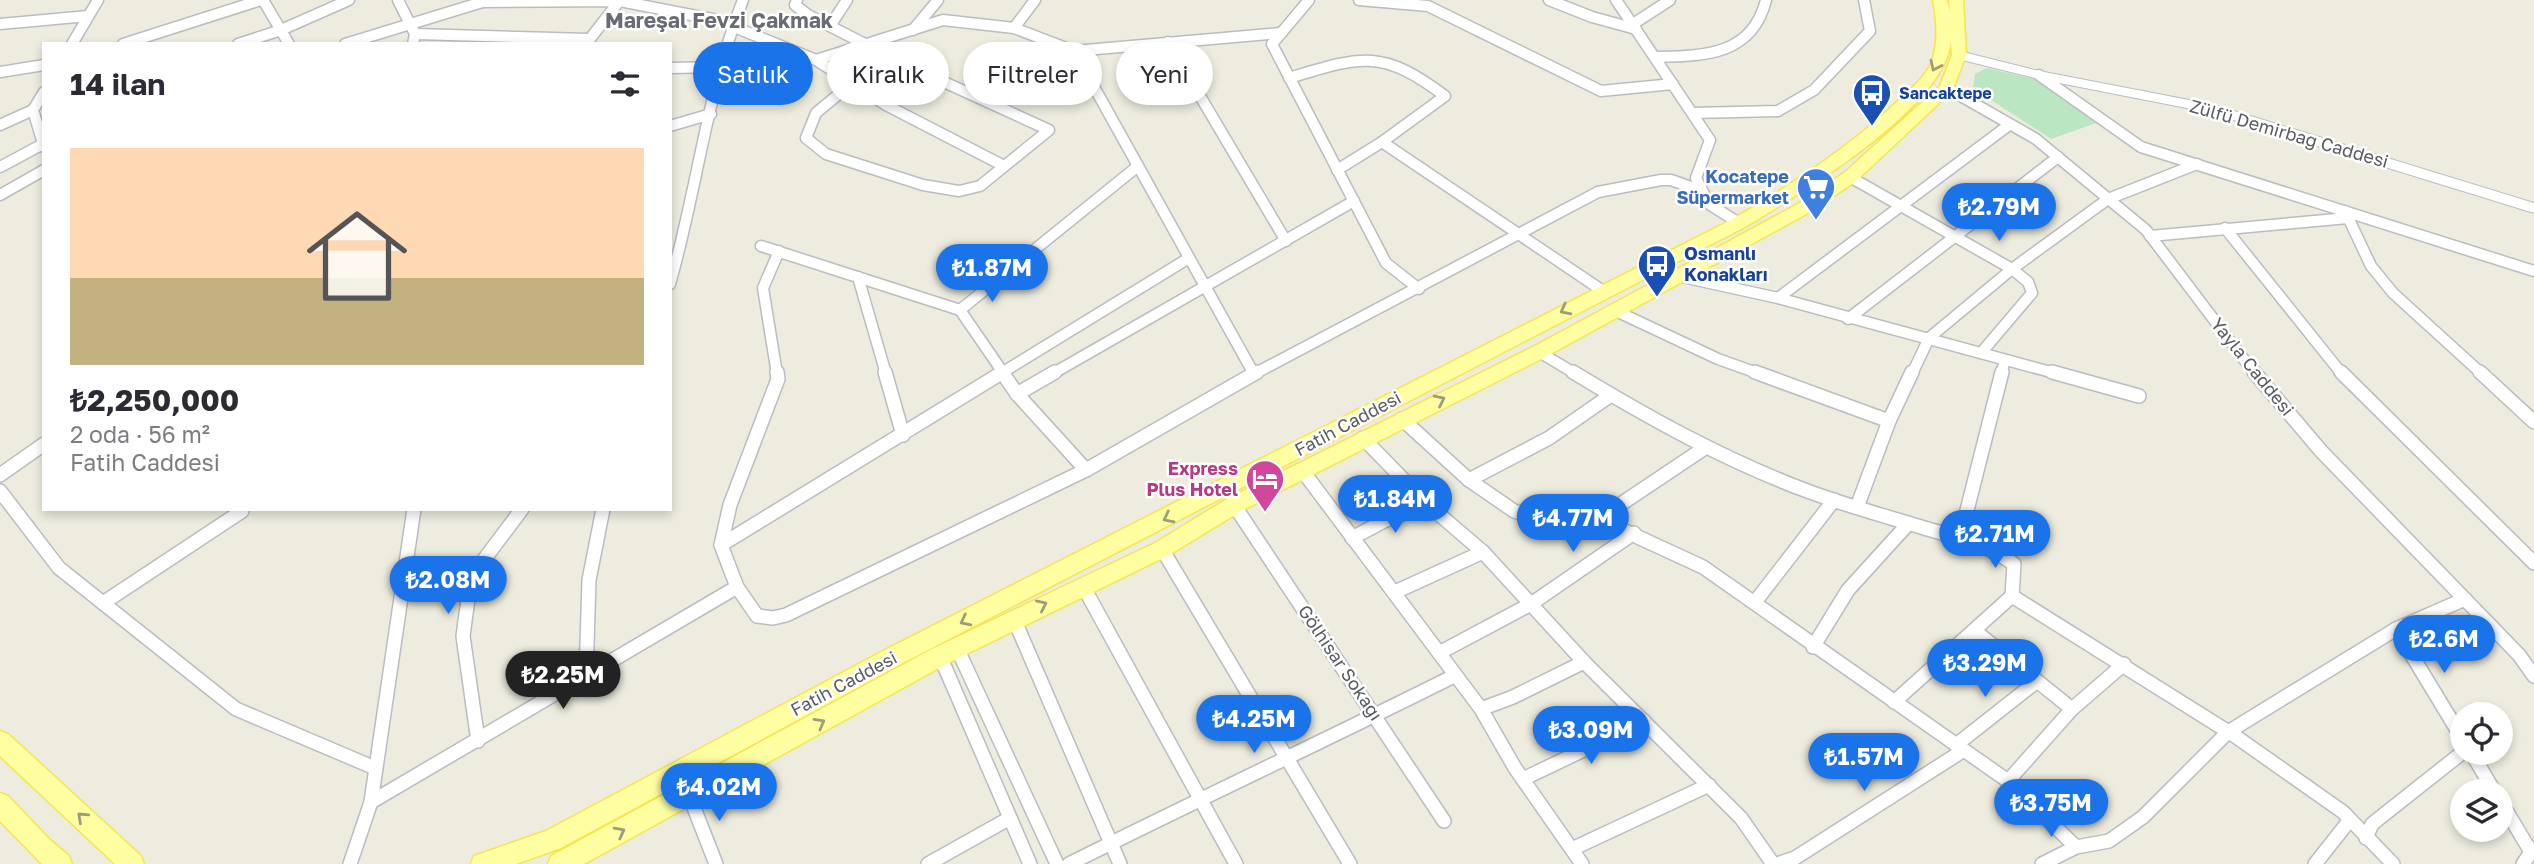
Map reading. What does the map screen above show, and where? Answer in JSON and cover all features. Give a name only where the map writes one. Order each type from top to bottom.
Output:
[{"type":"main road","name":"Fatih Caddesi","points":[[482,864],[552,840],[893,657],[1739,223],[1827,168],[1875,130],[1928,79],[1944,43],[1940,0]]},
{"type":"main road","name":"Fatih Caddesi","points":[[561,864],[948,652],[1162,549],[1234,505],[1539,352],[1783,220],[1850,177],[1947,88],[1959,55],[1956,0]]},
{"type":"main road","points":[[0,741],[132,864]]},
{"type":"main road","points":[[0,804],[41,848],[60,864]]},
{"type":"street","points":[[73,42],[98,0]]},
{"type":"street","points":[[139,41],[262,0],[288,42]]},
{"type":"street","points":[[245,42],[281,30],[349,0]]},
{"type":"street","points":[[398,0],[412,34]]},
{"type":"street","points":[[412,34],[486,1],[620,0],[717,20],[816,60],[827,68]]},
{"type":"street","points":[[358,42],[412,34],[587,41],[620,0]]},
{"type":"street","points":[[728,42],[743,0]]},
{"type":"street","points":[[797,0],[795,5],[861,42]]},
{"type":"street","points":[[830,26],[847,0]]},
{"type":"street","points":[[912,30],[937,0]]},
{"type":"street","points":[[1014,28],[1035,0]]},
{"type":"street","points":[[1309,0],[1272,44],[1386,264],[1419,289]]},
{"type":"street","points":[[1359,0],[1428,6],[1601,91],[1673,84]]},
{"type":"street","points":[[1549,0],[1592,17],[1634,27]]},
{"type":"street","points":[[1616,0],[1710,140],[1696,178],[1709,204],[1739,223]]},
{"type":"street","points":[[1634,27],[1670,0]]},
{"type":"street","points":[[1655,57],[1699,56],[1734,47],[1755,30],[1765,11],[1766,0]]},
{"type":"street","points":[[1693,113],[1778,111],[1814,90],[1870,31],[1864,0]]},
{"type":"street","points":[[0,24],[88,16]]},
{"type":"street","points":[[876,42],[943,20],[1014,28],[1051,42]]},
{"type":"street","points":[[1168,42],[1281,33]]},
{"type":"street","name":"Zülfü Demirbağ Caddesi","points":[[1959,55],[2039,75],[2210,108],[2534,208]]},
{"type":"street","points":[[816,60],[827,57]]},
{"type":"street","points":[[1289,78],[1362,60],[1382,61],[1406,69],[1445,96],[1382,142],[1337,170]]},
{"type":"street","points":[[0,72],[42,65]]},
{"type":"street","points":[[672,68],[693,68]]},
{"type":"street","points":[[2039,75],[2141,147],[2347,215],[2534,271]]},
{"type":"street","points":[[827,102],[815,111],[807,124],[806,138],[826,154],[923,185],[958,191],[980,186],[1049,130],[949,84]]},
{"type":"street","name":"Yayla Caddesi","points":[[1947,88],[2036,139],[2150,236],[2256,374],[2321,451],[2519,655],[2534,676]]},
{"type":"street","points":[[2,126],[33,110],[42,95]]},
{"type":"street","points":[[1102,101],[1254,374]]},
{"type":"street","points":[[672,277],[685,235],[713,105]]},
{"type":"street","points":[[886,105],[1004,166]]},
{"type":"street","points":[[1205,105],[1286,241]]},
{"type":"street","points":[[33,110],[42,142]]},
{"type":"street","points":[[672,125],[711,114]]},
{"type":"street","points":[[1778,298],[2009,125]]},
{"type":"street","points":[[1382,142],[1603,291]]},
{"type":"street","points":[[0,167],[42,146]]},
{"type":"street","points":[[1848,319],[2058,157]]},
{"type":"street","points":[[1857,508],[1889,421],[1929,338],[2012,269],[2108,199],[2197,164]]},
{"type":"street","points":[[960,310],[1138,166]]},
{"type":"street","points":[[0,195],[42,171]]},
{"type":"street","points":[[1850,177],[2012,269],[2028,282],[2032,293],[1981,353]]},
{"type":"street","points":[[779,251],[763,288],[778,379],[730,505],[721,545],[737,587],[757,616],[773,618],[786,615],[1086,470],[1254,374],[1598,192],[1671,180],[1703,191]]},
{"type":"street","points":[[1017,394],[1354,201]]},
{"type":"street","points":[[2150,236],[2347,215]]},
{"type":"street","points":[[2347,215],[2371,266],[2393,293],[2534,422]]},
{"type":"street","points":[[2225,228],[2350,384],[2534,563]]},
{"type":"street","points":[[761,246],[960,310],[1017,394],[1086,470]]},
{"type":"street","points":[[721,545],[1189,258]]},
{"type":"street","points":[[1678,276],[1778,298],[2139,396]]},
{"type":"street","points":[[858,277],[902,435]]},
{"type":"street","points":[[1616,311],[1718,359],[1889,421]]},
{"type":"street","points":[[1539,352],[1611,396],[1706,447],[1774,478],[1857,508],[1960,538],[2003,555],[2014,564],[2012,596],[1894,702]]},
{"type":"street","points":[[1960,538],[2005,360]]},
{"type":"street","points":[[1469,480],[1549,438],[1611,396]]},
{"type":"street","points":[[1402,419],[1469,480],[1502,505],[1537,520],[1560,526],[1614,526],[1703,567],[1755,602],[1813,647],[2008,780],[2076,847]]},
{"type":"street","points":[[1363,438],[1427,505],[1483,552],[1584,662],[1741,818],[1775,864],[1795,858],[1960,747],[2036,682]]},
{"type":"street","points":[[0,475],[42,445]]},
{"type":"street","points":[[1614,526],[1618,506],[1706,447]]},
{"type":"street","points":[[1301,470],[1395,592],[1480,709],[1523,779],[1582,864]]},
{"type":"street","points":[[0,491],[59,568],[236,709],[375,768]]},
{"type":"street","points":[[1755,602],[1834,500]]},
{"type":"street","name":"Gölhisar Sokağı","points":[[1234,505],[1444,821]]},
{"type":"street","points":[[1352,538],[1384,521],[1427,505]]},
{"type":"street","points":[[103,603],[242,511]]},
{"type":"street","points":[[350,864],[371,802],[415,511]]},
{"type":"street","points":[[478,741],[463,636],[471,577],[520,511]]},
{"type":"street","points":[[586,677],[589,580],[603,511]]},
{"type":"street","points":[[1813,647],[1848,590],[1908,524]]},
{"type":"street","points":[[1439,653],[1531,604],[1634,533]]},
{"type":"street","points":[[1162,549],[1350,864]]},
{"type":"street","points":[[1395,592],[1483,552]]},
{"type":"street","points":[[1083,586],[1237,864]]},
{"type":"street","points":[[371,802],[737,587]]},
{"type":"street","points":[[2012,596],[2124,664],[2343,812],[2393,864]]},
{"type":"street","points":[[2042,864],[2076,847],[2109,841],[2143,817],[2228,732],[2396,629],[2465,599]]},
{"type":"street","points":[[1014,619],[1119,864]]},
{"type":"street","points":[[2396,629],[2450,718]]},
{"type":"street","points":[[1975,631],[2071,709]]},
{"type":"street","points":[[948,652],[1030,864]]},
{"type":"street","points":[[948,652],[1057,864]]},
{"type":"street","points":[[1480,709],[1584,662]]},
{"type":"street","points":[[2008,780],[2071,709],[2124,664]]},
{"type":"street","points":[[1069,864],[1200,798],[1287,760],[1454,676]]},
{"type":"street","points":[[1523,779],[1644,721]]},
{"type":"street","points":[[2366,838],[2372,824],[2450,762]]},
{"type":"street","points":[[1572,849],[1709,785]]},
{"type":"street","points":[[689,795],[716,864]]},
{"type":"street","points":[[928,864],[1010,818]]},
{"type":"street","points":[[2315,864],[2349,821]]},
{"type":"street","points":[[2513,822],[2531,852],[2522,864]]},
{"type":"green space","points":[[1987,68],[2042,81],[2099,122],[2051,139],[1973,88],[1975,74]]},
{"type":"place","name":"Sancaktepe","points":[[1872,127]]},
{"type":"place","name":"Kocatepe Süpermarket","points":[[1816,221]]},
{"type":"place","name":"Osmanlı Konakları","points":[[1657,298]]},
{"type":"place","name":"Express Plus Hotel","points":[[1265,513]]},
{"type":"district","name":"Mareşal Fevzi Çakmak","points":[[719,21]]}]
